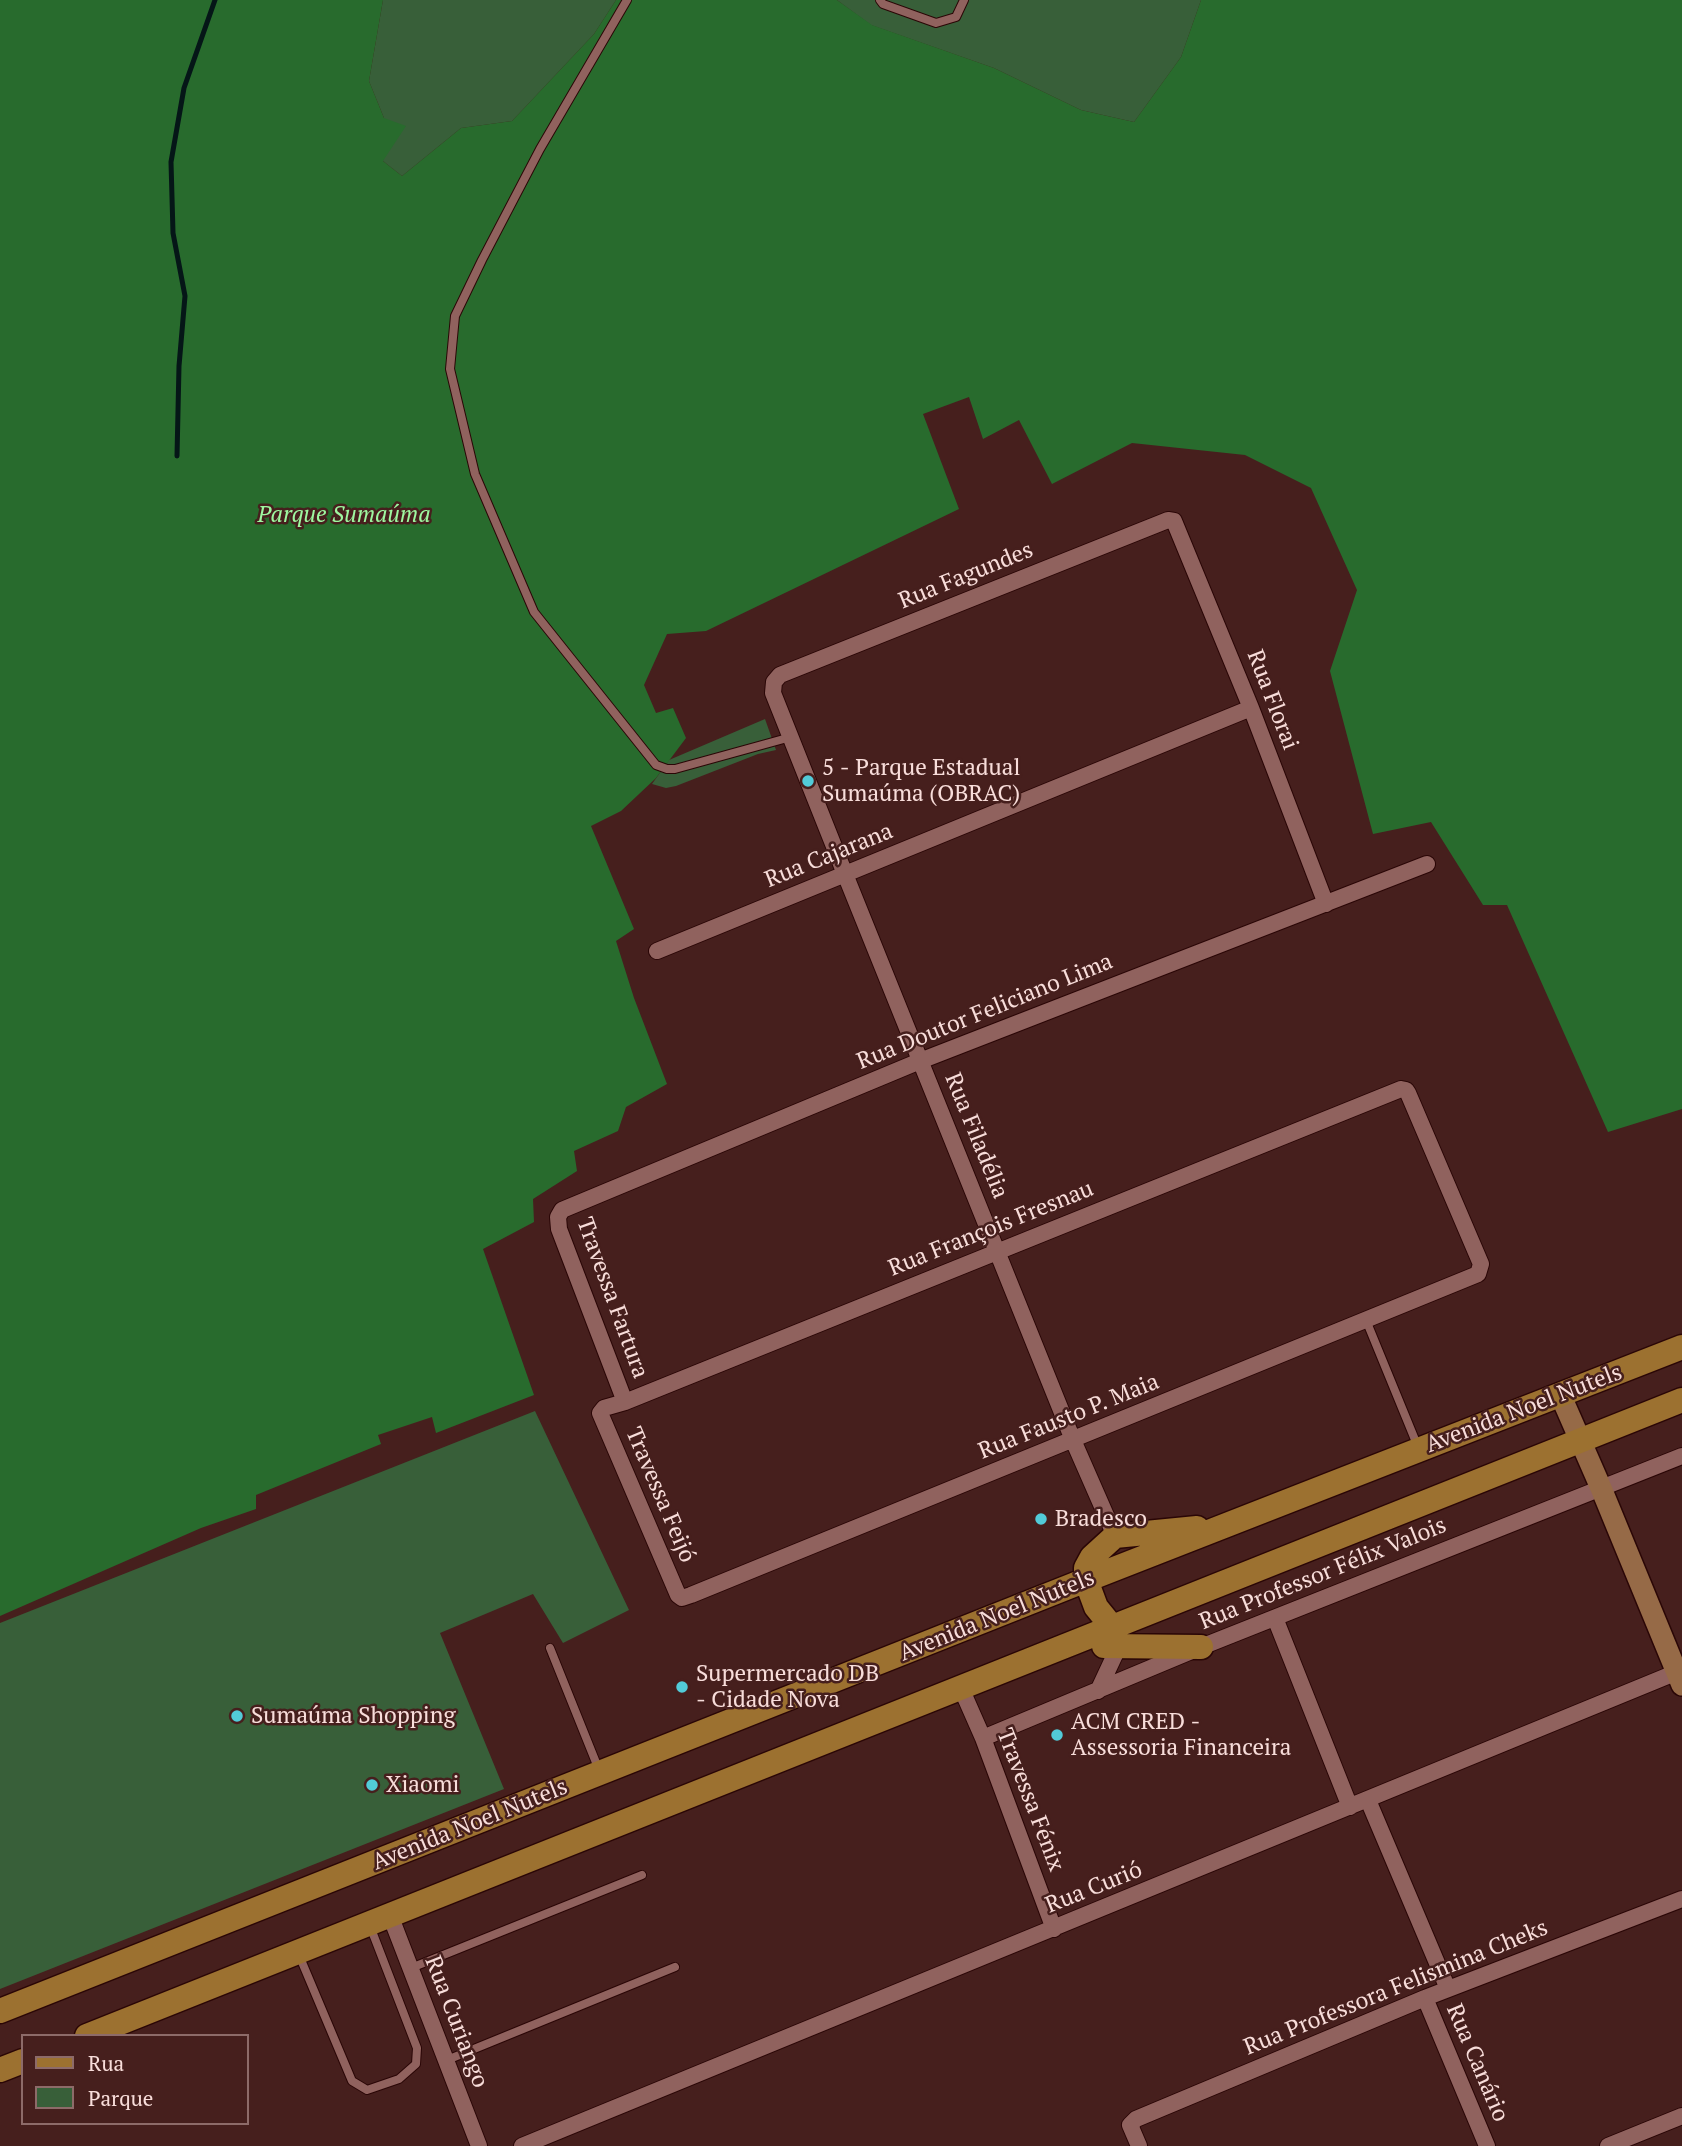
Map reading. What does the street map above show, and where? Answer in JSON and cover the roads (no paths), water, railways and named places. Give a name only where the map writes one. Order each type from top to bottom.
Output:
[{"type":"main road","name":"Avenida Noel Nutels","points":[[2,2005],[1682,1347]]},
{"type":"main road","points":[[92,2034],[1072,1644],[1116,1637],[1682,1400]]},
{"type":"main road","points":[[1116,1637],[1096,1606],[1086,1580],[1086,1568],[1092,1557],[1115,1536],[1226,1526]]},
{"type":"main road","points":[[1116,1637],[1201,1647]]},
{"type":"main road","points":[[0,2070],[21,2062]]},
{"type":"street","name":"Rua Fagundes","points":[[780,675],[1168,520]]},
{"type":"street","name":"Rua Florai","points":[[1168,520],[1177,524],[1326,904]]},
{"type":"street","name":"Rua Filadélia","points":[[780,675],[774,682],[773,693],[1073,1440],[1115,1536]]},
{"type":"street","name":"Rua Cajarana","points":[[657,951],[1251,708]]},
{"type":"street","name":"Rua Doutor Feliciano Lima","points":[[562,1210],[920,1061],[1427,864]]},
{"type":"street","name":"Rua François Fresnau","points":[[600,1413],[604,1408],[625,1402],[1401,1089],[1408,1093],[1481,1264],[1478,1275]]},
{"type":"street","name":"Travessa Fartura","points":[[562,1210],[558,1217],[559,1229],[625,1402]]},
{"type":"street","name":"Rua Fausto P. Maia","points":[[678,1595],[682,1598],[691,1595],[1478,1275]]},
{"type":"street","points":[[1560,1394],[1680,1676]]},
{"type":"street","name":"Travessa Feijó","points":[[600,1413],[678,1595]]},
{"type":"street","name":"Rua Professor Félix Valois","points":[[983,1738],[1201,1647],[1682,1456]]},
{"type":"street","points":[[1275,1618],[1350,1807]]},
{"type":"street","points":[[1098,1691],[1116,1637]]},
{"type":"street","name":"Rua Curió","points":[[522,2146],[1350,1807],[1680,1676]]},
{"type":"street","name":"Travessa Fénix","points":[[961,1688],[983,1738],[1054,1929]]},
{"type":"street","points":[[1368,1800],[1448,1989]]},
{"type":"street","name":"Rua Professora Felismina Cheks","points":[[1139,2146],[1130,2125],[1136,2119],[1425,1998],[1682,1899]]},
{"type":"street","name":"Rua Curiango","points":[[380,1920],[411,1968],[479,2146]]},
{"type":"street","name":"Rua Canário","points":[[1425,1998],[1487,2146]]},
{"type":"street","points":[[1608,2146],[1682,2116]]},
{"type":"lane","points":[[627,0],[540,149],[455,316],[450,369],[475,474],[534,612],[656,765],[675,769],[791,737]]},
{"type":"lane","points":[[880,0],[883,4],[936,23],[957,17],[964,0]]},
{"type":"lane","points":[[1366,1320],[1419,1450]]},
{"type":"lane","points":[[550,1648],[600,1773]]},
{"type":"lane","points":[[411,1968],[642,1875]]},
{"type":"lane","points":[[298,1952],[352,2081],[367,2090],[399,2079],[416,2064],[417,2048],[380,1920]]},
{"type":"lane","points":[[447,2060],[675,1967]]},
{"type":"waterway","points":[[177,456],[179,366],[185,296],[173,233],[171,162],[184,88],[215,0]]},
{"type":"place","name":"5 - Parque Estadual Sumaúma (OBRAC)","points":[[808,781]]},
{"type":"place","name":"Bradesco","points":[[1041,1519]]},
{"type":"place","name":"Supermercado DB - Cidade Nova","points":[[682,1687]]},
{"type":"place","name":"Sumaúma Shopping","points":[[237,1716]]},
{"type":"place","name":"ACM CRED - Assessoria Financeira","points":[[1057,1735]]},
{"type":"place","name":"Xiaomi","points":[[372,1785]]},
{"type":"park label","name":"Parque Sumaúma","points":[[344,515]]}]
